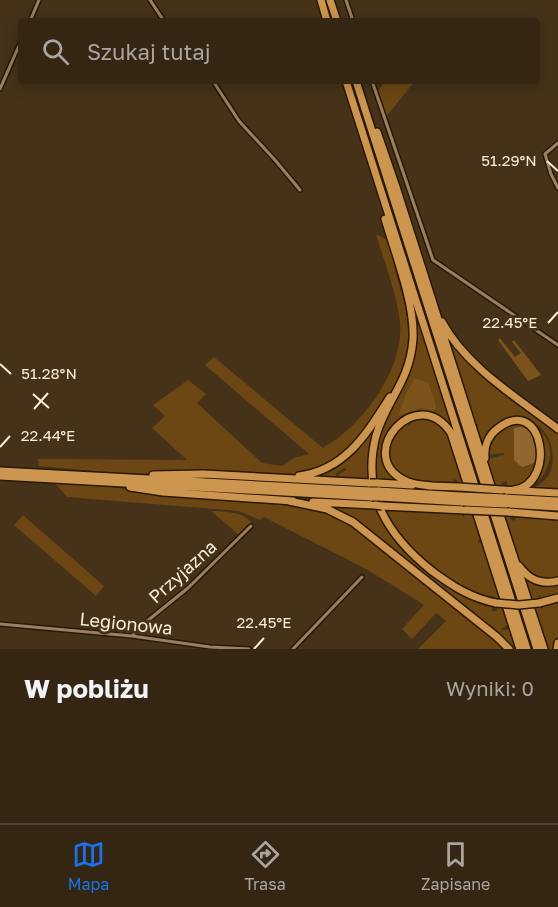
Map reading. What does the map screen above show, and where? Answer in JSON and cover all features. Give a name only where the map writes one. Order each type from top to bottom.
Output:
[{"type":"highway","points":[[321,0],[326,18]]},
{"type":"highway","points":[[330,0],[336,18]]},
{"type":"highway","points":[[347,84],[527,649]]},
{"type":"highway","points":[[357,85],[388,163],[544,649]]},
{"type":"highway","points":[[357,85],[537,649]]},
{"type":"highway","points":[[370,156],[371,169],[408,300],[413,326],[413,339],[406,375],[381,423],[374,447],[373,479],[380,508],[393,534],[416,558],[457,589],[479,599],[496,603],[522,605],[558,598]]},
{"type":"highway","points":[[432,300],[449,335],[462,352],[558,429]]},
{"type":"highway","points":[[275,478],[302,476],[321,471],[338,462],[354,449],[365,436],[400,380],[413,339]]},
{"type":"highway","points":[[432,486],[404,480],[395,474],[388,462],[386,447],[389,435],[399,423],[410,417],[423,416],[437,419],[451,433],[520,649]]},
{"type":"highway","points":[[488,475],[485,447],[491,435],[499,427],[510,422],[523,421],[537,426],[545,433]]},
{"type":"highway","points":[[0,471],[375,490]]},
{"type":"highway","points":[[121,477],[189,474],[275,478],[462,499],[558,501]]},
{"type":"highway","points":[[0,476],[107,482],[375,490],[432,486],[558,493]]},
{"type":"highway","points":[[107,482],[163,492],[558,516]]},
{"type":"highway","points":[[514,490],[529,488],[539,483]]},
{"type":"highway","points":[[289,501],[327,509],[353,522],[509,649]]},
{"type":"highway","points":[[506,501],[558,507]]},
{"type":"highway","points":[[512,550],[519,566],[530,578],[544,583],[558,582]]},
{"type":"highway","points":[[557,649],[558,643]]},
{"type":"street","points":[[31,18],[39,0]]},
{"type":"street","points":[[150,0],[162,18]]},
{"type":"street","points":[[346,0],[352,18]]},
{"type":"street","points":[[0,89],[18,48]]},
{"type":"street","points":[[215,84],[239,121],[300,190]]},
{"type":"street","points":[[373,84],[433,260],[558,345]]},
{"type":"street","points":[[558,143],[545,154],[550,174],[558,188]]},
{"type":"street","name":"Przyjazna","points":[[132,636],[188,588],[251,526]]},
{"type":"street","points":[[293,649],[362,577]]},
{"type":"street","name":"Legionowa","points":[[0,624],[132,636],[210,647],[249,649]]},
{"type":"shaded area","points":[[349,84],[354,84],[535,649],[529,649]]},
{"type":"shaded area","points":[[383,84],[412,84],[386,117],[378,91]]},
{"type":"shaded area","points":[[392,233],[523,649],[521,649],[454,437],[427,414],[397,423],[385,456],[405,483],[375,481],[374,463],[379,435],[408,373],[415,344]]},
{"type":"shaded area","points":[[376,234],[387,241],[392,254],[406,312],[407,349],[399,376],[382,408],[362,438],[342,458],[317,469],[290,475],[188,472],[129,474],[39,466],[38,459],[187,460],[152,428],[165,416],[153,405],[188,380],[206,394],[197,403],[262,463],[282,466],[294,458],[309,454],[205,365],[214,357],[323,448],[338,438],[366,411],[378,395],[395,359],[399,341],[400,323],[396,300]]},
{"type":"shaded area","points":[[443,329],[452,342],[558,431],[558,491],[530,490],[549,475],[553,459],[547,436],[536,424],[522,420],[504,422],[483,452],[476,427],[479,425],[475,424]]},
{"type":"shaded area","points":[[500,338],[515,357],[521,353],[512,342],[514,340],[541,375],[528,381],[498,340]]},
{"type":"shaded area","points":[[415,378],[428,383],[436,408],[433,411],[422,408],[398,416],[407,392]]},
{"type":"shaded area","points":[[386,406],[377,426],[370,481],[339,479],[338,475],[346,470],[345,468],[337,472],[335,478],[304,477],[331,468]]},
{"type":"shaded area","points":[[426,418],[446,430],[466,485],[460,485],[454,479],[452,484],[414,481],[398,473],[393,466],[389,454],[390,438],[407,422],[409,426],[411,425],[410,420]]},
{"type":"shaded area","points":[[518,423],[534,427],[548,441],[550,458],[548,466],[538,481],[530,486],[507,487],[507,481],[500,487],[494,487],[487,459],[504,455],[504,453],[487,455],[488,448],[493,438],[501,430]]},
{"type":"shaded area","points":[[521,427],[536,435],[543,448],[543,460],[522,467],[514,460],[514,428]]},
{"type":"shaded area","points":[[55,483],[105,486],[158,494],[288,503],[324,510],[350,523],[506,649],[418,649],[446,621],[436,613],[412,639],[402,629],[424,605],[368,570],[264,517],[260,520],[239,511],[67,497]]},
{"type":"shaded area","points":[[137,487],[460,504],[466,509]]},
{"type":"shaded area","points":[[319,505],[375,507],[396,543],[427,573],[466,597],[492,606],[492,611],[496,611],[499,607],[505,608],[510,623],[501,629],[512,629],[518,649],[510,649],[363,528]]},
{"type":"shaded area","points":[[383,509],[462,511],[463,517],[469,512],[475,512],[482,539],[478,540],[478,543],[482,542],[504,602],[497,601],[492,595],[491,600],[485,599],[444,578],[402,542]]},
{"type":"shaded area","points":[[211,511],[239,514],[252,523],[240,536]]},
{"type":"shaded area","points":[[503,514],[509,514],[510,519],[515,521],[516,514],[558,518],[558,580],[538,580],[521,566]]},
{"type":"shaded area","points":[[23,515],[104,586],[96,596],[14,525]]},
{"type":"shaded area","points":[[520,571],[528,578],[558,584],[558,595],[541,599],[540,595],[536,600],[530,601]]},
{"type":"shaded area","points":[[558,601],[558,638],[555,649],[545,649],[532,608],[540,606],[543,609],[543,605]]}]
